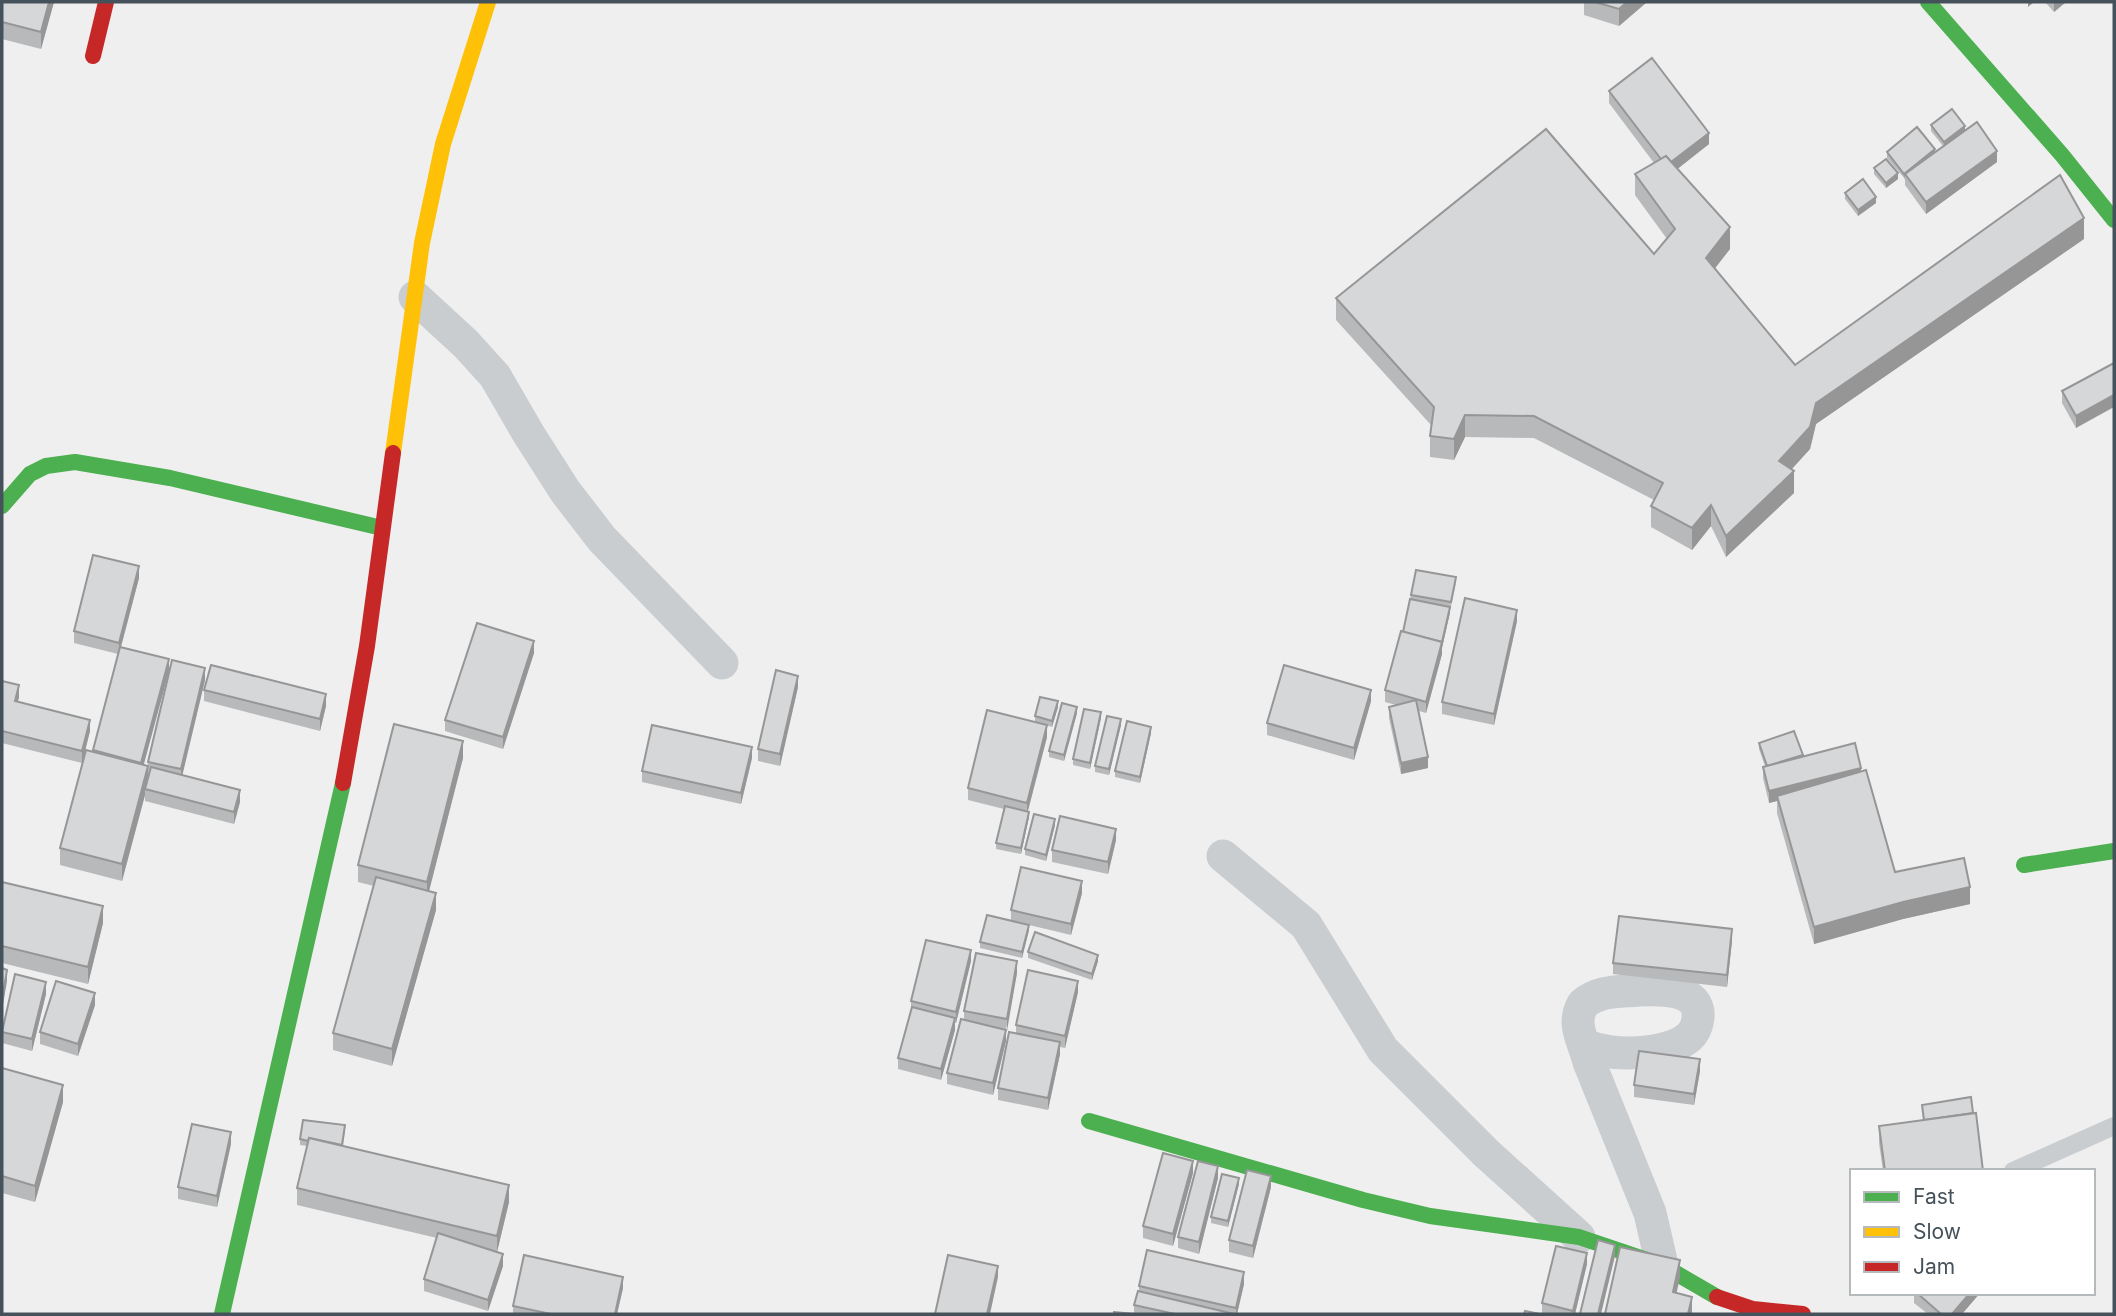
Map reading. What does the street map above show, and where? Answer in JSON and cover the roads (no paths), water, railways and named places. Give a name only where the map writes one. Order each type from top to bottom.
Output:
[{"type":"street","points":[[93,56],[106,2]]},
{"type":"street","points":[[222,1314],[343,786],[367,646],[422,243],[443,144],[488,2]]},
{"type":"street","points":[[1928,2],[2062,155],[2114,220]]},
{"type":"street","points":[[415,297],[466,344],[495,376],[565,491],[602,539],[722,663]]},
{"type":"street","points":[[2,506],[30,474],[46,466],[75,461],[170,478],[382,528]]},
{"type":"street","points":[[2024,865],[2114,851]]},
{"type":"street","points":[[1223,856],[1306,925],[1383,1050],[1486,1153],[1579,1237]]},
{"type":"street","points":[[1585,1045],[1588,1062],[1650,1213],[1662,1265]]},
{"type":"street","points":[[1089,1121],[1390,1206],[1453,1220],[1579,1237],[1662,1265],[1720,1307],[1803,1314]]},
{"type":"lane","points":[[2017,1169],[2114,1126]]}]
